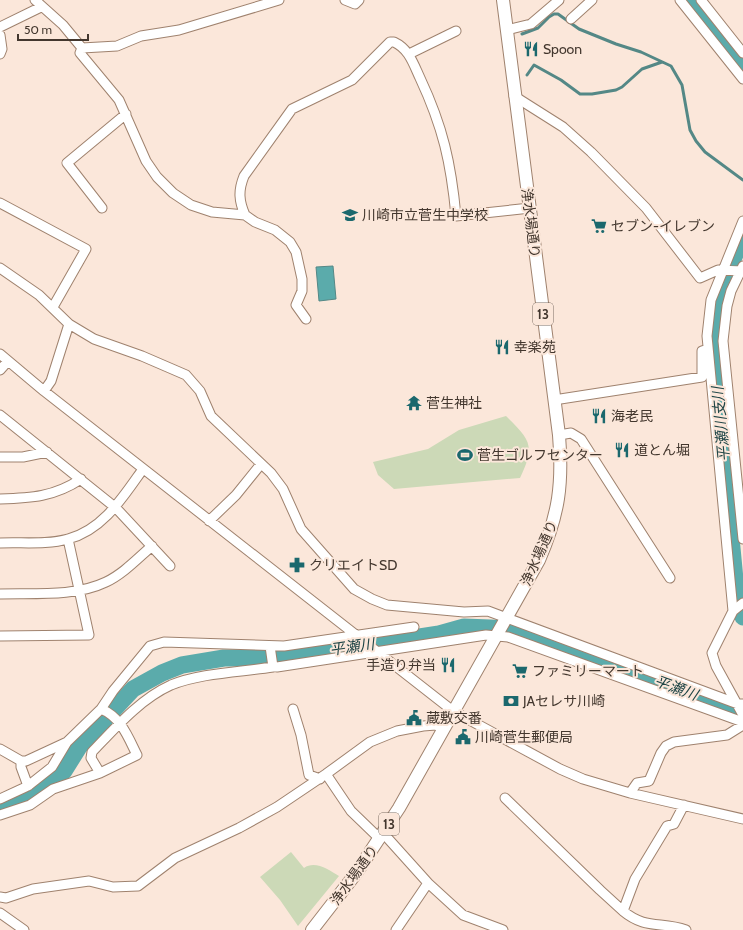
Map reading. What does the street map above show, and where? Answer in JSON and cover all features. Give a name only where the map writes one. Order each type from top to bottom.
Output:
[{"type":"main road","name":"浄水場通り","points":[[312,930],[357,872],[382,836],[508,617],[539,560],[548,540],[558,508],[561,463],[559,435],[514,96],[503,0]]},
{"type":"street","points":[[82,48],[117,46],[141,36],[179,30],[279,0]]},
{"type":"street","points":[[345,0],[354,4],[359,0]]},
{"type":"street","points":[[507,30],[531,24],[559,0]]},
{"type":"street","points":[[571,19],[592,0]]},
{"type":"street","points":[[680,0],[743,79]]},
{"type":"street","points":[[701,0],[743,53]]},
{"type":"street","points":[[0,26],[38,3],[63,25],[82,48]]},
{"type":"street","points":[[409,54],[456,31]]},
{"type":"street","points":[[0,35],[2,49],[0,54]]},
{"type":"street","points":[[245,215],[239,202],[239,187],[244,176],[292,108],[352,80],[390,42],[400,45],[409,54],[442,132],[452,172],[456,216],[530,208]]},
{"type":"street","points":[[82,48],[80,53],[119,100],[146,161],[157,177],[173,193],[191,205],[212,212],[245,215],[255,222],[275,230],[290,242],[296,252],[302,279],[302,291],[296,305],[306,319]]},
{"type":"street","points":[[514,96],[563,127],[591,152],[646,208],[700,278],[718,270],[742,270]]},
{"type":"street","points":[[102,208],[67,163],[126,114]]},
{"type":"street","points":[[0,203],[86,249],[53,307]]},
{"type":"street","points":[[733,611],[708,349],[708,316],[711,300],[743,222]]},
{"type":"street","points":[[0,268],[53,307],[69,324],[94,339],[142,356],[186,375],[200,391],[211,416],[271,473],[282,489],[301,529],[354,589],[387,605],[464,612],[488,611],[508,617],[613,656],[741,707]]},
{"type":"street","points":[[742,270],[731,291],[727,306],[723,341],[743,539]]},
{"type":"street","points":[[44,392],[51,381],[69,324]]},
{"type":"street","points":[[554,400],[702,377],[702,351],[708,349]]},
{"type":"street","points":[[0,354],[44,392],[453,711],[560,769],[583,779],[630,793],[743,819]]},
{"type":"street","points":[[0,370],[8,361]]},
{"type":"street","points":[[0,415],[116,508],[170,566]]},
{"type":"street","points":[[559,435],[571,433],[581,439],[670,578]]},
{"type":"street","points":[[0,457],[23,457],[47,452]]},
{"type":"street","points":[[209,521],[236,495],[261,464]]},
{"type":"street","points":[[0,543],[68,540],[86,531],[116,508],[143,469]]},
{"type":"street","points":[[0,498],[32,498],[56,493],[81,479]]},
{"type":"street","points":[[0,636],[89,635],[68,540]]},
{"type":"street","points":[[0,594],[79,590],[105,582],[118,575],[152,546]]},
{"type":"street","points":[[741,707],[716,666],[712,653],[733,611],[743,603]]},
{"type":"street","points":[[272,656],[284,646],[414,627]]},
{"type":"street","points":[[0,799],[28,786],[52,767],[67,742],[103,709],[113,691],[150,646],[164,642],[272,656],[375,650],[486,635],[510,637],[743,724]]},
{"type":"street","points":[[100,773],[91,758],[92,752],[118,720],[156,693],[171,685],[190,679],[273,667],[272,656]]},
{"type":"street","points":[[606,672],[613,656]]},
{"type":"street","points":[[0,815],[30,805],[53,789],[100,773],[138,755],[118,720],[103,709]]},
{"type":"street","points":[[293,709],[301,735],[309,775],[323,777],[351,811],[382,836],[428,883],[463,915],[503,930]]},
{"type":"street","points":[[630,793],[638,783],[649,781],[666,746],[674,742],[727,735],[743,724]]},
{"type":"street","points":[[24,930],[0,912],[3,898],[33,889],[89,881],[113,887],[138,886],[175,858],[240,828],[277,807],[323,777],[370,742],[397,731],[423,726],[436,725],[444,729]]},
{"type":"street","points":[[0,749],[21,761],[67,742]]},
{"type":"street","points":[[21,761],[21,767],[28,786]]},
{"type":"street","points":[[505,798],[623,911],[644,924],[686,930]]},
{"type":"street","points":[[623,911],[635,879],[667,826],[674,824],[684,805]]},
{"type":"street","points":[[396,930],[428,883]]},
{"type":"green space","name":"菅生ゴルフセンター","points":[[506,416],[521,431],[528,444],[528,458],[520,478],[394,489],[378,475],[373,462],[428,449],[459,430]]},
{"type":"green space","points":[[291,852],[304,868],[317,865],[339,876],[298,926],[280,900],[260,877]]},
{"type":"water","points":[[333,266],[336,299],[319,301],[316,267]]},
{"type":"waterway","name":"平瀬川支川","points":[[690,0],[743,66]]},
{"type":"waterway","points":[[522,34],[538,28],[549,17],[554,14],[558,14],[579,29],[641,52],[671,66],[682,85],[690,130],[696,141],[705,152],[743,180]]},
{"type":"waterway","points":[[527,75],[534,65],[561,80],[580,94],[592,94],[616,90],[622,87],[642,69],[662,62]]},
{"type":"waterway","name":"平瀬川支川","points":[[743,235],[717,299],[713,323],[714,359],[736,590],[743,617]]},
{"type":"waterway","name":"平瀬川","points":[[0,806],[30,797],[48,787],[64,771],[79,747],[133,689],[162,673],[182,665],[224,658],[256,658],[342,649],[439,634],[464,627],[515,629],[675,686],[743,713]]},
{"type":"place","name":"Spoon","points":[[531,49]]},
{"type":"place","name":"川崎市立菅生中学校","points":[[350,215]]},
{"type":"place","name":"セブン-イレブン","points":[[599,226]]},
{"type":"place","name":"幸楽苑","points":[[502,347]]},
{"type":"place","name":"菅生神社","points":[[414,403]]},
{"type":"place","name":"海老民","points":[[599,416]]},
{"type":"place","name":"道とん堀","points":[[622,450]]},
{"type":"place","name":"菅生ゴルフセンター","points":[[465,455]]},
{"type":"place","name":"クリエイトSD","points":[[297,565]]},
{"type":"place","name":"手造り弁当","points":[[448,665]]},
{"type":"place","name":"ファミリーマート","points":[[520,671]]},
{"type":"place","name":"JAセレサ川崎","points":[[511,701]]},
{"type":"place","name":"蔵敷交番","points":[[414,718]]},
{"type":"place","name":"川崎菅生郵便局","points":[[463,737]]}]
